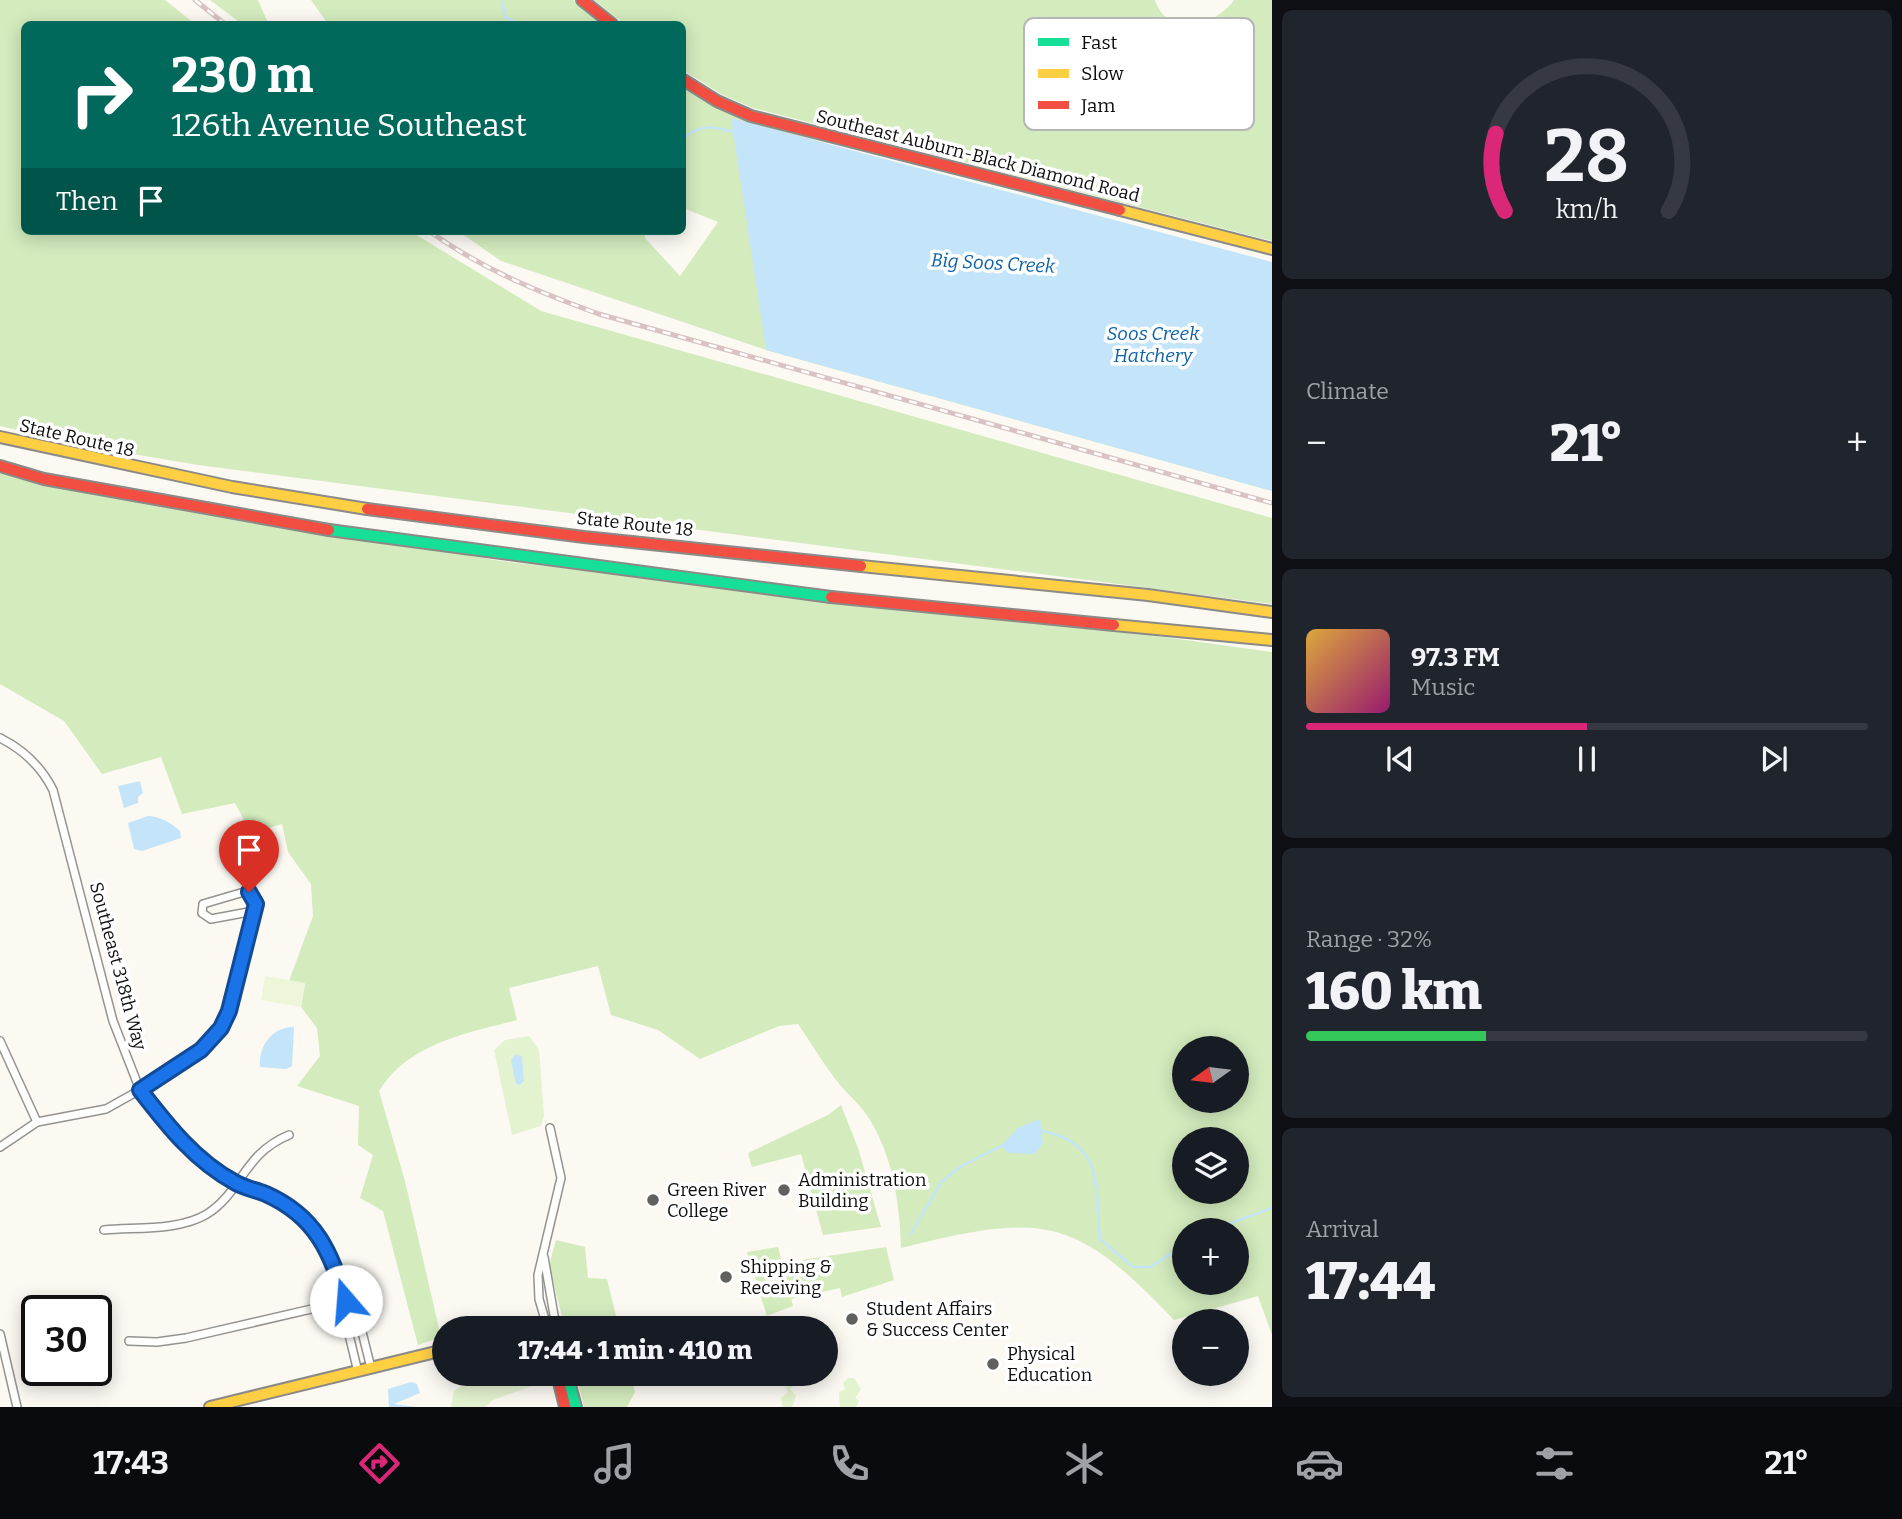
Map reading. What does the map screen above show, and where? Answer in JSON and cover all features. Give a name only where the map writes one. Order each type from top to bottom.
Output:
[{"type":"main road","points":[[582,0],[608,21]]},
{"type":"main road","name":"Southeast Auburn-Black Diamond Road","points":[[686,82],[717,102],[751,116],[1272,248]]},
{"type":"main road","name":"State Route 18","points":[[0,437],[99,463],[322,503],[579,536],[1272,612]]},
{"type":"main road","points":[[0,466],[44,479],[312,528],[808,595],[1272,640]]},
{"type":"main road","points":[[210,1407],[432,1353]]},
{"type":"main road","points":[[560,1386],[565,1407]]},
{"type":"main road","points":[[570,1386],[576,1407]]},
{"type":"street","name":"Southeast 318th Way","points":[[0,738],[23,750],[47,777],[53,790],[113,1021],[140,1090],[182,1142],[236,1183],[268,1195],[315,1230],[330,1252],[346,1301],[344,1314],[358,1372]]},
{"type":"street","points":[[0,1147],[37,1122],[106,1109],[201,1050],[221,1028],[229,1011],[254,911],[256,899],[244,892],[207,901],[202,913],[211,919],[254,911]]},
{"type":"street","points":[[0,1041],[37,1122]]},
{"type":"street","points":[[548,1316],[537,1288],[561,1178],[550,1128]]},
{"type":"street","points":[[104,1230],[196,1219],[212,1210],[260,1151],[289,1135]]},
{"type":"street","points":[[544,1253],[550,1316]]},
{"type":"street","name":"Southeast 318th Way","points":[[346,1301],[355,1308],[371,1368]]},
{"type":"street","points":[[129,1341],[157,1342],[186,1338],[346,1301]]},
{"type":"street","points":[[0,1334],[17,1407]]},
{"type":"green space","points":[[0,0],[165,0],[191,21],[21,21],[21,235],[417,235],[541,311],[1272,518],[1272,604],[198,465],[97,448],[0,426]]},
{"type":"green space","points":[[210,0],[258,0],[267,21],[238,21]]},
{"type":"green space","points":[[311,0],[573,0],[599,21],[326,21]]},
{"type":"green space","points":[[594,0],[1155,0],[1168,18],[1024,18],[1024,130],[1254,130],[1254,18],[1212,18],[1234,0],[1272,0],[1272,241],[753,108],[721,94],[686,72],[686,21],[620,21]]},
{"type":"green space","points":[[686,88],[734,114],[826,143],[811,222],[1272,491],[766,350],[501,261],[464,235],[645,235],[680,276],[718,222],[686,209]]},
{"type":"green space","points":[[0,468],[500,561],[1047,621],[1272,652],[1272,1335],[1258,1296],[1212,1309],[1172,1309],[1172,1318],[1108,1259],[1080,1241],[1052,1231],[1022,1228],[988,1230],[901,1248],[893,1178],[882,1144],[863,1110],[835,1079],[798,1024],[779,1026],[700,1059],[658,1030],[611,1015],[598,966],[509,988],[517,1020],[458,1036],[422,1051],[391,1075],[379,1091],[405,1181],[436,1316],[432,1316],[432,1340],[418,1345],[383,1211],[360,1198],[373,1155],[358,1145],[359,1106],[297,1086],[320,1056],[317,1028],[301,1007],[305,984],[289,981],[313,916],[311,884],[288,852],[282,824],[251,833],[235,803],[182,814],[161,757],[102,774],[64,721],[0,684]]},
{"type":"green space","points":[[265,976],[305,983],[301,1007],[261,1000]]},
{"type":"green space","points":[[529,1036],[539,1050],[544,1116],[541,1126],[512,1135],[494,1050],[505,1040]]},
{"type":"green space","points":[[841,1105],[858,1148],[881,1227],[823,1235],[801,1154],[752,1167],[748,1153],[828,1115]]},
{"type":"green space","points":[[556,1240],[585,1247],[588,1278],[607,1279],[616,1316],[562,1316],[549,1265]]},
{"type":"green space","points":[[778,1247],[782,1263],[886,1247],[894,1280],[842,1297],[840,1288],[791,1299],[793,1306],[767,1316],[747,1252]]},
{"type":"green space","points":[[848,1378],[854,1378],[861,1389],[855,1398],[859,1401],[856,1407],[840,1407],[839,1392],[845,1389],[843,1383]]},
{"type":"green space","points":[[462,1386],[532,1386],[493,1400],[485,1407],[451,1407],[454,1391]]},
{"type":"green space","points":[[579,1386],[633,1386],[635,1392],[627,1407],[584,1407]]},
{"type":"green space","points":[[785,1386],[793,1386],[790,1389],[796,1396],[792,1407],[783,1407],[781,1398],[788,1392]]},
{"type":"water","name":"Soos Creek Hatchery","points":[[731,118],[1272,262],[1272,491],[766,350]]},
{"type":"water","points":[[140,781],[143,793],[138,797],[138,803],[124,808],[118,786]]},
{"type":"water","points":[[148,816],[169,823],[180,831],[181,838],[142,851],[134,849],[128,823]]},
{"type":"water","points":[[294,1027],[292,1066],[286,1069],[260,1067],[261,1052],[268,1039],[279,1030]]},
{"type":"water","points":[[515,1055],[522,1056],[524,1081],[520,1085],[516,1084],[511,1060]]},
{"type":"water","points":[[1040,1119],[1043,1143],[1035,1154],[1008,1153],[1001,1146],[1018,1128]]},
{"type":"water","points":[[411,1382],[417,1384],[420,1393],[394,1404],[416,1407],[389,1407],[388,1389]]},
{"type":"waterway","name":"Big Soos Creek","points":[[502,0],[505,17],[513,21]]},
{"type":"waterway","name":"Big Soos Creek","points":[[686,137],[707,128],[734,132]]},
{"type":"waterway","points":[[1042,1131],[1063,1137],[1087,1157],[1096,1186],[1100,1239],[1133,1267],[1150,1267],[1172,1253]]},
{"type":"waterway","points":[[911,1234],[941,1182],[960,1167],[1003,1145]]},
{"type":"waterway","points":[[1245,1218],[1272,1208]]},
{"type":"railway","points":[[195,0],[221,21]]},
{"type":"railway","points":[[435,235],[469,257],[511,278],[599,314],[1272,503]]},
{"type":"traffic: fast","points":[[329,530],[831,597]]},
{"type":"traffic: fast","points":[[570,1386],[576,1407]]},
{"type":"traffic: slow","points":[[1120,210],[1272,249]]},
{"type":"traffic: slow","points":[[0,437],[232,487],[367,509]]},
{"type":"traffic: slow","points":[[861,566],[1148,595],[1272,612]]},
{"type":"traffic: slow","points":[[1114,625],[1272,640]]},
{"type":"traffic: slow","points":[[210,1407],[432,1353]]},
{"type":"traffic: jam","points":[[582,0],[608,21]]},
{"type":"traffic: jam","points":[[686,82],[717,101],[751,116],[1120,210]]},
{"type":"traffic: jam","points":[[0,466],[44,479],[329,530]]},
{"type":"traffic: jam","points":[[367,509],[584,537],[861,566]]},
{"type":"traffic: jam","points":[[831,597],[1114,625]]},
{"type":"traffic: jam","points":[[560,1386],[565,1407]]},
{"type":"place","name":"Administration Building","points":[[784,1190]]},
{"type":"place","name":"Green River College","points":[[653,1200]]},
{"type":"place","name":"Shipping & Receiving","points":[[726,1277]]},
{"type":"place","name":"Student Affairs & Success Center","points":[[852,1319]]},
{"type":"place","name":"Physical Education","points":[[993,1364]]},
{"type":"route","points":[[249,892],[256,899],[256,904],[226,1020],[215,1037],[201,1050],[140,1090],[190,1150],[236,1183],[268,1195],[296,1213],[315,1230],[330,1252],[346,1301]]}]
